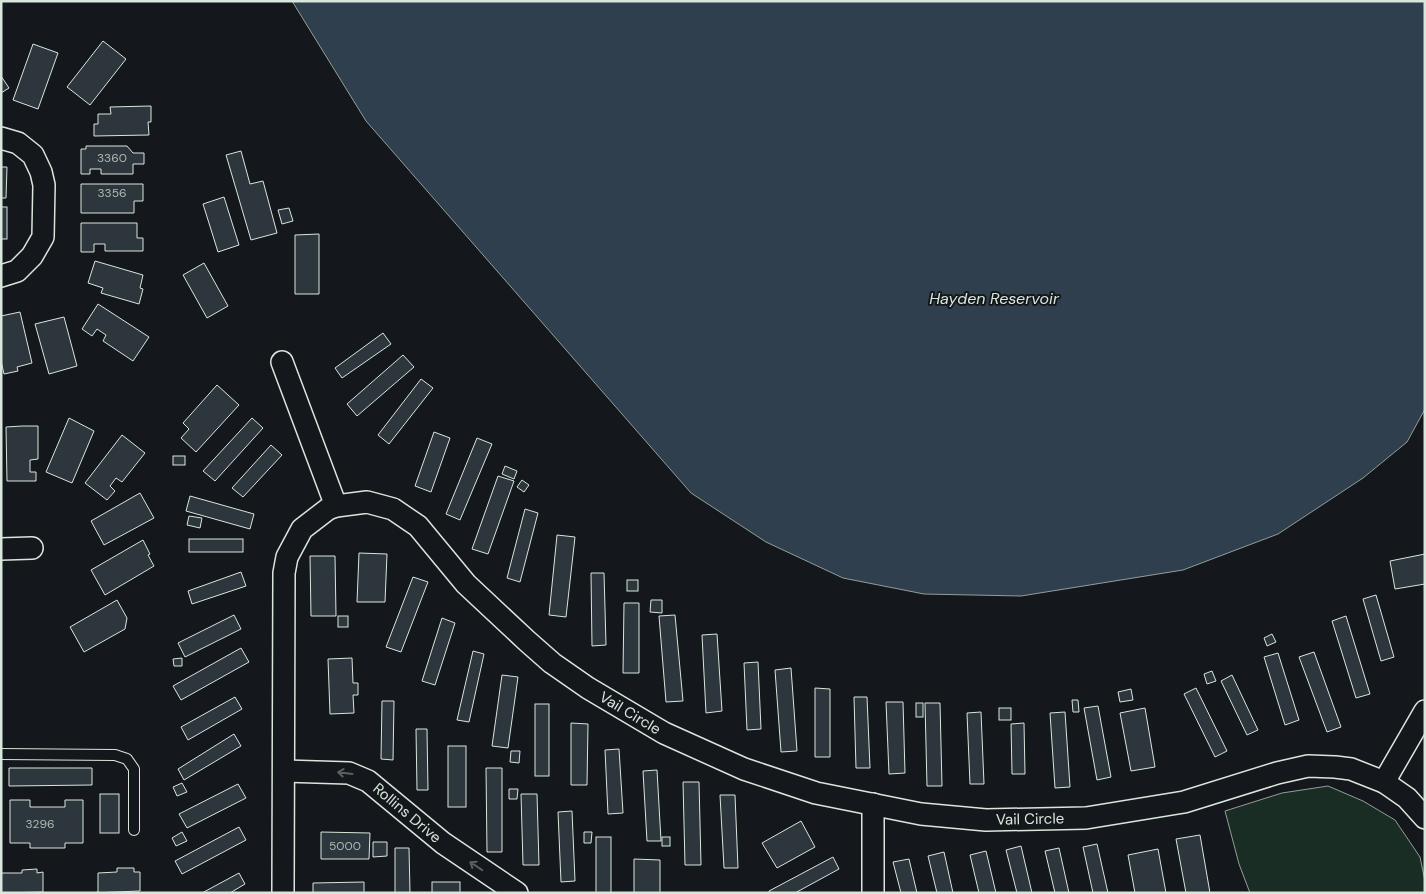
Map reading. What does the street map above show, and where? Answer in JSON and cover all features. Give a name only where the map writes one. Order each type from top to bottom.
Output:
[{"type":"street","points":[[1,138],[18,143],[33,155],[41,172],[44,185],[43,237],[32,256],[17,271],[1,276]]},
{"type":"street","points":[[282,362],[336,506]]},
{"type":"street","name":"Vail Circle","points":[[283,893],[284,573],[287,557],[302,529],[328,509],[336,506],[367,502],[393,509],[418,526],[466,584],[552,663],[588,688],[664,733],[744,769],[816,793],[921,814],[986,820],[1086,818],[1184,802],[1277,773],[1308,766],[1350,769],[1384,782],[1407,798],[1425,818]]},
{"type":"street","points":[[1,549],[32,548]]},
{"type":"street","points":[[1384,782],[1425,711]]},
{"type":"street","name":"Rollins Drive","points":[[284,772],[349,773],[368,781],[443,843],[517,893]]},
{"type":"street","points":[[873,804],[873,893]]},
{"type":"lane","points":[[1,754],[115,755],[127,759],[134,769],[134,830]]},
{"type":"green space","points":[[1328,786],[1363,801],[1395,820],[1420,857],[1425,881],[1425,893],[1250,893],[1239,864],[1225,811],[1282,793]]},
{"type":"water","name":"Hayden Reservoir","points":[[292,1],[1425,1],[1425,409],[1407,442],[1363,478],[1278,534],[1183,570],[1021,596],[924,594],[843,578],[766,542],[691,493],[366,121]]},
{"type":"building","points":[[103,41],[126,59],[90,105],[67,87]]},
{"type":"building","points":[[33,44],[58,53],[38,109],[13,100]]},
{"type":"building","points":[[1,76],[9,88],[1,93]]},
{"type":"building","points":[[151,106],[151,122],[148,122],[149,135],[94,136],[94,124],[98,124],[98,114],[111,114],[110,107]]},
{"type":"building","points":[[86,146],[127,146],[133,153],[144,153],[144,164],[133,164],[133,174],[101,174],[101,169],[90,169],[90,174],[81,174],[81,149],[86,149]]},
{"type":"building","points":[[241,151],[250,184],[263,181],[277,233],[251,240],[226,155]]},
{"type":"building","points":[[1,167],[7,167],[6,198],[1,198]]},
{"type":"building","points":[[81,184],[143,184],[143,201],[134,201],[134,213],[81,213]]},
{"type":"building","points":[[224,197],[239,245],[218,252],[203,204]]},
{"type":"building","points":[[1,207],[7,207],[7,239],[1,239]]},
{"type":"building","points":[[289,208],[293,221],[282,224],[278,210]]},
{"type":"building","points":[[81,223],[137,223],[137,238],[143,238],[143,251],[105,251],[105,244],[94,244],[94,252],[81,252]]},
{"type":"building","points":[[319,234],[319,294],[295,294],[295,235]]},
{"type":"building","points":[[95,261],[143,275],[140,288],[143,289],[139,304],[101,293],[103,288],[88,283]]},
{"type":"building","points":[[204,263],[228,306],[207,318],[183,275]]},
{"type":"building","points":[[98,304],[149,337],[133,361],[103,341],[106,335],[97,329],[92,336],[82,329]]},
{"type":"building","points":[[20,312],[32,363],[17,367],[18,371],[4,374],[1,361],[1,316]]},
{"type":"building","points":[[64,317],[77,366],[49,374],[35,324]]},
{"type":"building","points":[[383,333],[391,344],[342,378],[335,368]]},
{"type":"building","points":[[403,355],[414,367],[357,416],[347,404]]},
{"type":"building","points":[[421,379],[433,388],[389,444],[378,435]]},
{"type":"building","points":[[217,385],[239,405],[196,452],[181,438],[189,429],[183,423]]},
{"type":"building","points":[[69,418],[94,431],[72,483],[46,472]]},
{"type":"building","points":[[252,418],[263,428],[215,481],[203,471]]},
{"type":"building","points":[[38,426],[38,459],[30,460],[30,472],[36,472],[36,481],[7,481],[6,427]]},
{"type":"building","points":[[434,432],[450,438],[431,492],[415,486]]},
{"type":"building","points":[[122,435],[145,453],[122,482],[116,478],[110,486],[115,491],[107,500],[85,483]]},
{"type":"building","points":[[477,438],[492,444],[460,520],[446,514]]},
{"type":"building","points":[[271,445],[282,455],[243,497],[232,488]]},
{"type":"building","points":[[173,456],[185,456],[185,465],[173,465]]},
{"type":"building","points":[[505,466],[517,471],[514,479],[502,474]]},
{"type":"building","points":[[498,476],[514,481],[488,554],[472,549]]},
{"type":"building","points":[[522,480],[529,485],[524,492],[517,487]]},
{"type":"building","points":[[140,493],[154,518],[104,545],[91,521]]},
{"type":"building","points":[[190,496],[254,514],[250,529],[186,511]]},
{"type":"building","points":[[525,509],[538,513],[520,582],[507,578]]},
{"type":"building","points":[[189,516],[202,518],[200,528],[187,525]]},
{"type":"building","points":[[557,535],[575,537],[566,617],[549,615]]},
{"type":"building","points":[[189,539],[243,539],[243,552],[189,552]]},
{"type":"building","points":[[143,540],[154,566],[105,595],[91,570]]},
{"type":"building","points":[[359,553],[387,554],[385,602],[357,602]]},
{"type":"building","points":[[1425,554],[1425,584],[1395,589],[1390,561]]},
{"type":"building","points":[[310,556],[335,556],[336,616],[311,616]]},
{"type":"building","points":[[241,572],[246,586],[192,604],[188,591]]},
{"type":"building","points":[[591,573],[604,573],[606,645],[592,646]]},
{"type":"building","points":[[413,577],[428,582],[401,652],[386,647]]},
{"type":"building","points":[[627,580],[638,580],[638,591],[627,591]]},
{"type":"building","points":[[1376,595],[1394,657],[1381,661],[1363,599]]},
{"type":"building","points":[[117,600],[127,618],[125,629],[84,652],[70,627]]},
{"type":"building","points":[[651,600],[662,600],[662,613],[650,612]]},
{"type":"building","points":[[624,603],[639,603],[639,673],[623,673]]},
{"type":"building","points":[[234,615],[241,629],[185,657],[178,643]]},
{"type":"building","points":[[675,615],[683,701],[666,702],[659,616]]},
{"type":"building","points":[[338,616],[348,616],[348,627],[338,627]]},
{"type":"building","points":[[1346,616],[1370,694],[1356,698],[1332,621]]},
{"type":"building","points":[[442,618],[455,623],[435,685],[422,681]]},
{"type":"building","points":[[717,634],[722,711],[706,713],[702,635]]},
{"type":"building","points":[[1272,634],[1276,642],[1267,646],[1264,638]]},
{"type":"building","points":[[241,648],[249,662],[181,700],[173,686]]},
{"type":"building","points":[[473,651],[484,654],[469,722],[457,720]]},
{"type":"building","points":[[1314,652],[1341,727],[1327,732],[1299,657]]},
{"type":"building","points":[[1278,653],[1299,720],[1285,725],[1264,657]]},
{"type":"building","points":[[182,658],[182,666],[174,666],[173,659]]},
{"type":"building","points":[[352,658],[353,683],[358,683],[358,695],[353,695],[354,713],[330,714],[328,659]]},
{"type":"building","points":[[758,662],[761,729],[747,730],[744,663]]},
{"type":"building","points":[[791,668],[797,751],[781,752],[775,670]]},
{"type":"building","points":[[1212,671],[1216,681],[1207,684],[1204,674]]},
{"type":"building","points":[[502,675],[518,677],[508,748],[492,746]]},
{"type":"building","points":[[1232,675],[1258,730],[1247,735],[1221,681]]},
{"type":"building","points":[[815,688],[830,689],[830,757],[815,757]]},
{"type":"building","points":[[1196,688],[1227,751],[1215,757],[1184,694]]},
{"type":"building","points":[[1131,689],[1133,700],[1120,702],[1118,692]]},
{"type":"building","points":[[235,697],[242,709],[188,740],[181,727]]},
{"type":"building","points":[[854,697],[867,697],[870,768],[856,768]]},
{"type":"building","points":[[1072,700],[1078,700],[1079,712],[1073,712]]},
{"type":"building","points":[[382,701],[394,701],[393,760],[381,759]]},
{"type":"building","points":[[886,702],[903,702],[905,773],[889,774]]},
{"type":"building","points":[[916,703],[923,703],[923,717],[916,717]]},
{"type":"building","points":[[925,703],[940,703],[942,786],[927,786]]},
{"type":"building","points":[[535,704],[549,704],[549,776],[535,776]]},
{"type":"building","points":[[1098,706],[1111,777],[1097,780],[1084,708]]},
{"type":"building","points":[[999,708],[1011,708],[1011,720],[999,720]]},
{"type":"building","points":[[1145,708],[1155,767],[1131,771],[1120,713]]},
{"type":"building","points":[[981,712],[984,784],[970,784],[967,713]]},
{"type":"building","points":[[1065,712],[1070,787],[1055,788],[1050,713]]},
{"type":"building","points":[[571,723],[588,724],[587,785],[571,785]]},
{"type":"building","points":[[1024,723],[1025,774],[1012,774],[1011,724]]},
{"type":"building","points":[[416,729],[427,729],[428,790],[417,790]]},
{"type":"building","points":[[234,734],[241,746],[184,780],[178,769]]},
{"type":"building","points":[[448,746],[466,746],[466,807],[448,807]]},
{"type":"building","points":[[619,749],[623,813],[608,814],[605,750]]},
{"type":"building","points":[[511,751],[520,751],[519,763],[510,762]]},
{"type":"building","points":[[9,768],[92,768],[92,785],[9,786]]},
{"type":"building","points":[[486,768],[502,768],[502,852],[487,852]]},
{"type":"building","points":[[657,770],[661,841],[647,841],[643,771]]},
{"type":"building","points":[[683,782],[699,782],[701,865],[685,865]]},
{"type":"building","points":[[182,783],[187,792],[177,796],[173,787]]},
{"type":"building","points":[[238,784],[246,798],[187,828],[179,814]]},
{"type":"building","points":[[509,789],[518,789],[517,799],[509,799]]},
{"type":"building","points":[[100,794],[119,794],[119,833],[100,833]]},
{"type":"building","points":[[521,794],[537,794],[539,865],[523,865]]},
{"type":"building","points":[[720,795],[735,795],[738,868],[724,868]]},
{"type":"building","points":[[10,800],[30,800],[30,807],[65,807],[65,800],[83,800],[83,843],[65,843],[65,848],[30,848],[30,843],[10,843]]},
{"type":"building","points":[[572,811],[575,881],[561,882],[558,812]]},
{"type":"building","points":[[801,821],[815,847],[777,868],[762,843]]},
{"type":"building","points":[[239,827],[246,840],[182,874],[175,861]]},
{"type":"building","points":[[182,832],[187,841],[176,846],[172,838]]},
{"type":"building","points":[[321,832],[370,833],[369,859],[321,859]]},
{"type":"building","points":[[584,832],[592,832],[591,843],[584,843]]},
{"type":"building","points":[[1200,835],[1210,893],[1186,893],[1176,839]]},
{"type":"building","points":[[596,837],[611,837],[611,893],[596,893]]},
{"type":"building","points":[[662,837],[670,837],[670,846],[662,846]]},
{"type":"building","points":[[373,842],[387,842],[387,856],[373,857]]},
{"type":"building","points":[[1097,844],[1108,893],[1093,893],[1083,847]]},
{"type":"building","points":[[1021,846],[1032,893],[1017,893],[1006,850]]},
{"type":"building","points":[[395,848],[409,848],[410,893],[395,893]]},
{"type":"building","points":[[1059,848],[1069,893],[1055,893],[1045,851]]},
{"type":"building","points":[[1158,849],[1166,893],[1135,893],[1128,855]]},
{"type":"building","points":[[986,851],[996,893],[979,893],[970,855]]},
{"type":"building","points":[[944,852],[953,893],[937,893],[928,856]]},
{"type":"building","points":[[833,857],[839,869],[795,893],[769,893],[769,891]]},
{"type":"building","points":[[634,859],[660,860],[660,893],[634,893]]},
{"type":"building","points":[[909,859],[917,893],[901,893],[893,862]]},
{"type":"building","points":[[117,868],[134,868],[134,872],[140,872],[140,891],[92,893],[98,892],[98,873],[117,872]]},
{"type":"building","points":[[37,869],[37,873],[43,872],[43,892],[1,893],[1,873],[22,873],[22,870]]},
{"type":"building","points":[[239,873],[245,884],[230,893],[202,893]]},
{"type":"building","points":[[364,882],[364,893],[313,893],[313,883]]},
{"type":"building","points":[[432,882],[460,882],[460,893],[432,893]]}]
